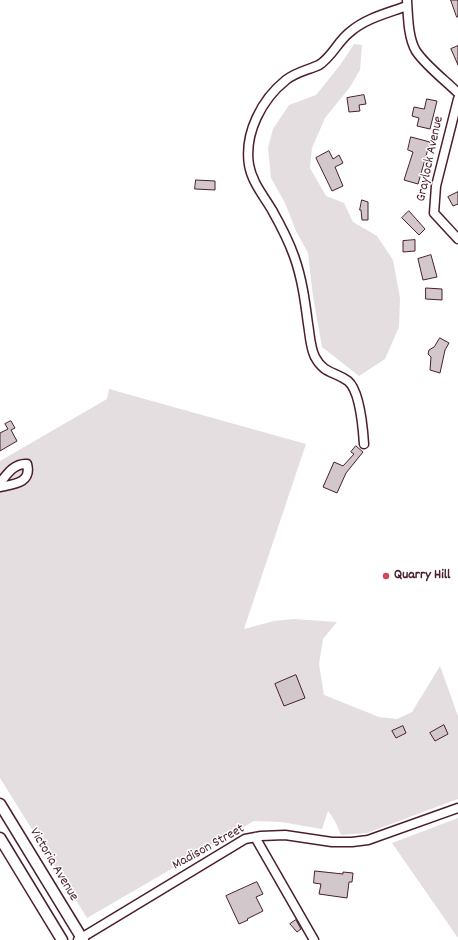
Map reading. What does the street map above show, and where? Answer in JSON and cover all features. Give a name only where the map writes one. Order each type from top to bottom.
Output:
[{"type":"main road","name":"Victoria Avenue","points":[[0,804],[81,939]]},
{"type":"main road","points":[[0,838],[62,940]]},
{"type":"street","points":[[364,444],[364,432],[357,394],[349,382],[327,371],[319,365],[313,351],[298,268],[287,236],[260,193],[249,166],[248,155],[251,131],[264,103],[286,79],[319,64],[329,56],[348,33],[362,23],[407,3],[412,42],[416,51],[458,93]]},
{"type":"street","name":"Graylock Avenue","points":[[458,99],[436,186],[434,213],[458,239]]},
{"type":"street","points":[[0,483],[17,465],[27,464],[28,474],[22,482],[0,487]]},
{"type":"street","name":"Madison Street","points":[[81,939],[245,839],[261,836],[285,835],[332,842],[368,840],[458,808]]},
{"type":"street","points":[[255,837],[314,940]]},
{"type":"shaded area","points":[[354,44],[362,45],[360,70],[350,87],[325,118],[312,148],[310,168],[326,196],[344,203],[353,222],[377,236],[393,260],[400,298],[399,327],[385,359],[359,376],[322,347],[313,297],[308,253],[296,231],[285,203],[271,178],[268,148],[273,129],[289,105],[316,95],[341,64]]},
{"type":"shaded area","points":[[109,389],[306,444],[244,629],[274,621],[294,619],[337,622],[323,639],[319,664],[324,695],[379,717],[397,719],[412,712],[440,666],[458,716],[458,799],[367,833],[341,835],[335,821],[328,811],[322,829],[281,822],[254,821],[87,918],[0,778],[0,461],[107,399]]},
{"type":"shaded area","points":[[458,818],[458,938],[392,843]]},
{"type":"building","points":[[451,0],[458,0],[458,17],[457,17]]},
{"type":"building","points":[[458,46],[458,65],[451,49]]},
{"type":"building","points":[[364,95],[366,104],[359,105],[360,111],[349,112],[347,98]]},
{"type":"building","points":[[427,99],[437,101],[430,129],[417,126],[419,118],[412,116],[414,107],[424,109]]},
{"type":"building","points":[[411,137],[430,142],[418,184],[404,180],[413,152],[408,150]]},
{"type":"building","points":[[329,151],[333,159],[339,155],[343,163],[335,167],[343,186],[332,191],[316,158]]},
{"type":"building","points":[[196,180],[215,181],[215,190],[195,189]]},
{"type":"building","points":[[458,192],[458,204],[453,206],[448,197]]},
{"type":"building","points":[[362,200],[368,202],[368,220],[362,220],[360,210]]},
{"type":"building","points":[[409,211],[425,229],[419,235],[402,218]]},
{"type":"building","points":[[415,240],[415,251],[403,252],[403,241]]},
{"type":"building","points":[[431,255],[437,277],[423,280],[418,259]]},
{"type":"building","points":[[426,288],[442,289],[442,300],[426,299]]},
{"type":"building","points":[[440,338],[449,343],[445,350],[440,373],[430,370],[431,357],[428,354],[429,350],[434,347]]},
{"type":"building","points":[[11,421],[15,428],[11,430],[17,441],[0,451],[0,433],[8,429],[5,424]]},
{"type":"building","points":[[356,446],[363,452],[346,473],[337,493],[323,487],[334,462],[343,466],[354,454],[351,452]]},
{"type":"building","points":[[296,675],[305,698],[284,706],[275,684]]},
{"type":"building","points":[[444,725],[448,734],[435,741],[430,733]]},
{"type":"building","points":[[403,726],[406,733],[396,738],[392,731]]},
{"type":"building","points":[[315,871],[343,874],[343,872],[353,873],[352,882],[349,882],[347,898],[319,894],[321,884],[314,883]]},
{"type":"building","points":[[257,882],[263,894],[256,897],[263,911],[239,924],[226,896]]},
{"type":"building","points":[[296,920],[301,929],[297,932],[290,924]]},
{"type":"place","name":"Quarry Hill","points":[[386,576]]}]
